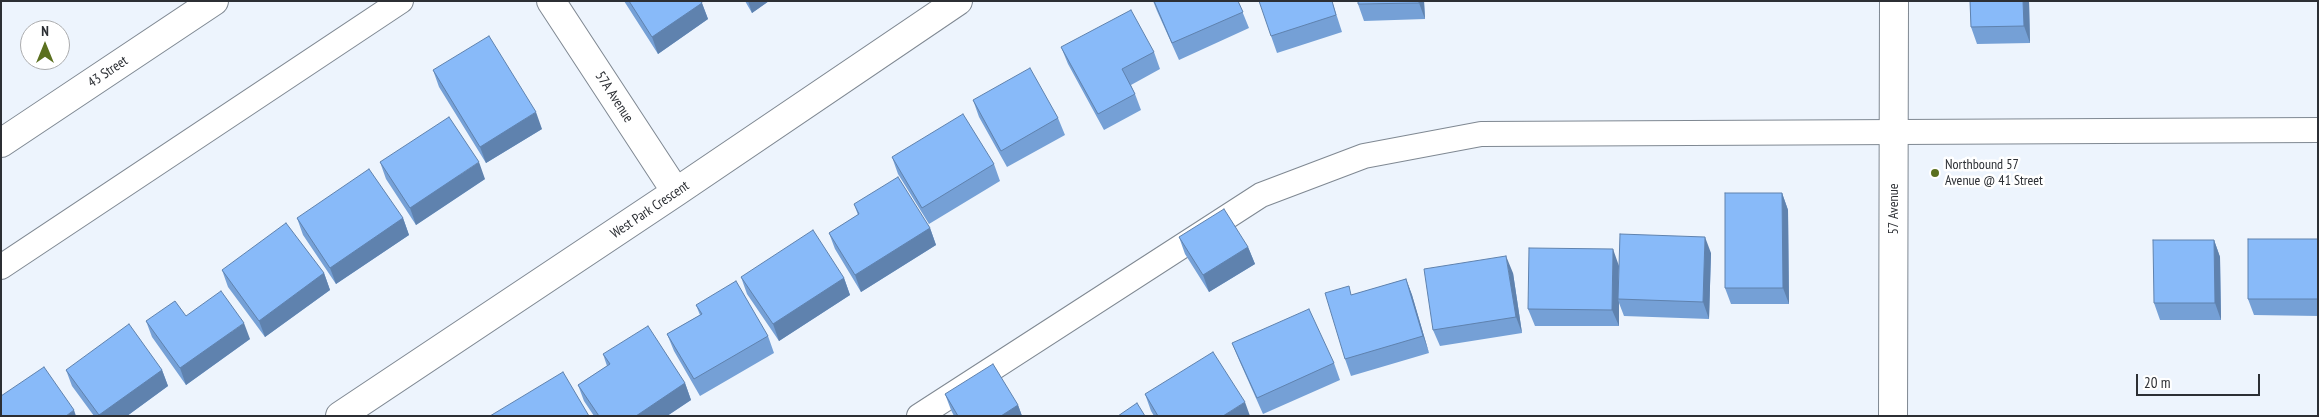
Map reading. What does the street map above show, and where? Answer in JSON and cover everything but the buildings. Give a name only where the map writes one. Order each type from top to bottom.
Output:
[{"type":"street","name":"43 Street","points":[[1,143],[214,1]]},
{"type":"street","name":"57A Avenue","points":[[551,1],[676,192]]},
{"type":"street","name":"West Park Crescent","points":[[340,416],[958,1]]},
{"type":"street","name":"57 Avenue","points":[[1893,416],[1894,1]]},
{"type":"lane","points":[[1,267],[401,1]]},
{"type":"lane","points":[[919,416],[1261,195],[1364,156],[1481,134],[2318,130]]},
{"type":"place","name":"Northbound 57 Avenue @ 41 Street","points":[[1935,173]]}]
